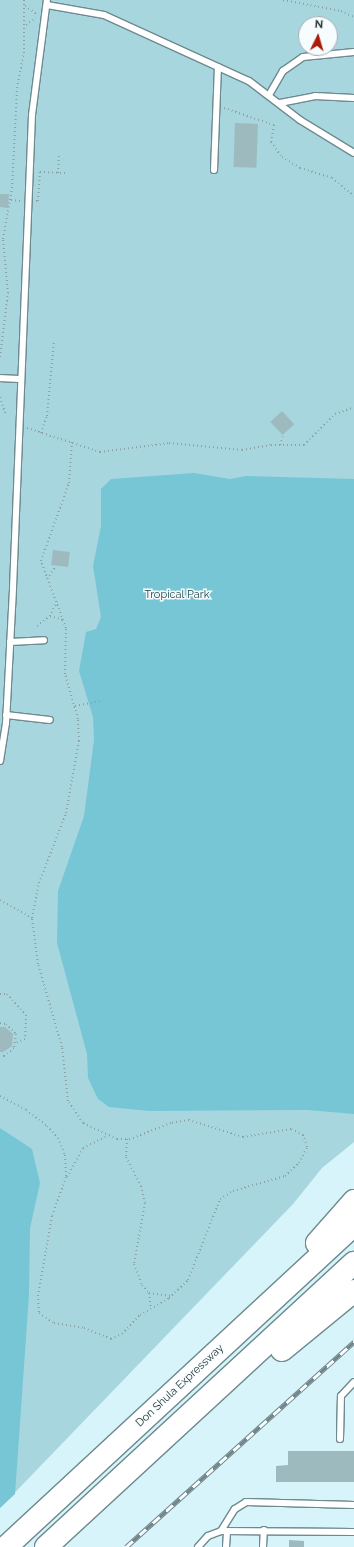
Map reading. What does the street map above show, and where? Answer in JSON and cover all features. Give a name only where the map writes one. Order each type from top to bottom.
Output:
[{"type":"highway","points":[[298,1275],[321,1236],[354,1201]]},
{"type":"highway","name":"Don Shula Expressway","points":[[6,1547],[298,1275],[354,1225]]},
{"type":"highway","points":[[46,1547],[251,1361],[354,1263]]},
{"type":"highway","points":[[251,1361],[275,1355],[354,1291]]},
{"type":"lane","points":[[0,761],[6,715],[10,642],[32,115],[47,3],[104,15],[218,67],[269,95],[300,120],[354,153]]},
{"type":"lane","points":[[269,95],[283,71],[303,57],[354,52]]},
{"type":"lane","points":[[214,170],[218,105],[218,67]]},
{"type":"lane","points":[[280,103],[315,96],[354,98]]},
{"type":"lane","points":[[0,378],[21,379]]},
{"type":"lane","points":[[10,642],[44,640]]},
{"type":"lane","points":[[6,715],[50,720]]},
{"type":"lane","points":[[340,1439],[341,1396],[354,1382]]},
{"type":"lane","points":[[226,1547],[224,1531],[235,1509],[246,1502],[354,1505]]},
{"type":"lane","points":[[263,1547],[264,1530]]},
{"type":"lane","points":[[198,1547],[208,1536],[224,1531],[264,1530],[354,1532]]},
{"type":"path","points":[[0,357],[8,293],[4,239],[11,200],[16,102],[26,25],[24,0]]},
{"type":"path","points":[[283,0],[348,13],[354,17]]},
{"type":"path","points":[[25,6],[40,16],[26,25]]},
{"type":"path","points":[[218,105],[232,113],[274,125],[271,142],[282,157],[300,168],[335,180],[354,196]]},
{"type":"path","points":[[58,173],[59,156]]},
{"type":"path","points":[[34,201],[38,201],[40,172],[66,173]]},
{"type":"path","points":[[11,200],[22,201]]},
{"type":"path","points":[[41,433],[47,416],[54,341]]},
{"type":"path","points":[[0,397],[6,416]]},
{"type":"path","points":[[25,428],[104,452],[155,444],[242,450],[280,445],[304,445],[335,414],[354,407]]},
{"type":"path","points":[[280,445],[283,436]]},
{"type":"path","points":[[72,442],[69,483],[60,515],[42,553],[47,580],[64,621],[66,678],[75,706],[79,741],[69,805],[38,883],[32,918],[36,957],[62,1047],[68,1101],[83,1123],[110,1136],[127,1139],[171,1123],[189,1120],[243,1137],[290,1129],[300,1132],[306,1140],[304,1156],[285,1176],[233,1190],[220,1199],[210,1219],[193,1270],[172,1296],[151,1309],[114,1339],[84,1328],[54,1323],[41,1316],[38,1295],[52,1216],[66,1177],[83,1148],[93,1141],[110,1136]]},
{"type":"path","points":[[47,580],[54,567]]},
{"type":"path","points":[[37,626],[50,616],[57,601]]},
{"type":"path","points":[[50,616],[64,621]]},
{"type":"path","points":[[75,706],[101,701]]},
{"type":"path","points":[[0,900],[32,918]]},
{"type":"path","points":[[0,994],[7,994],[26,1015],[25,1039],[15,1043]]},
{"type":"path","points":[[0,1023],[6,1024],[16,1034],[14,1048],[4,1056],[0,1056]]},
{"type":"path","points":[[0,1096],[32,1114],[55,1134],[64,1151],[66,1177]]},
{"type":"path","points":[[127,1139],[126,1157],[145,1203],[133,1261],[140,1281],[149,1293],[151,1309]]},
{"type":"path","points":[[149,1293],[172,1296]]},
{"type":"green space","name":"Tropical Park","points":[[0,0],[354,0],[354,1142],[322,1168],[293,1204],[0,1508]]},
{"type":"shaded area","points":[[194,473],[230,479],[246,476],[354,479],[354,1114],[308,1110],[149,1111],[109,1107],[98,1099],[88,1078],[87,1054],[57,943],[58,891],[84,816],[94,740],[93,717],[79,671],[86,632],[96,629],[101,617],[93,566],[101,526],[101,489],[111,479]]},
{"type":"shaded area","points":[[0,1128],[32,1149],[40,1183],[30,1228],[29,1295],[15,1494],[0,1508]]},
{"type":"building","points":[[235,123],[258,124],[256,168],[233,167]]},
{"type":"building","points":[[0,194],[9,194],[8,208],[0,207]]},
{"type":"building","points":[[282,411],[294,424],[283,435],[270,422]]},
{"type":"building","points":[[53,550],[70,552],[68,567],[51,565]]},
{"type":"building","points":[[0,1027],[5,1027],[13,1034],[12,1046],[3,1052],[0,1052]]},
{"type":"building","points":[[288,1451],[354,1451],[354,1482],[276,1482],[276,1466],[288,1465]]},
{"type":"building","points":[[289,1540],[304,1541],[304,1547],[289,1547]]},
{"type":"railway","points":[[126,1547],[354,1342]]}]
